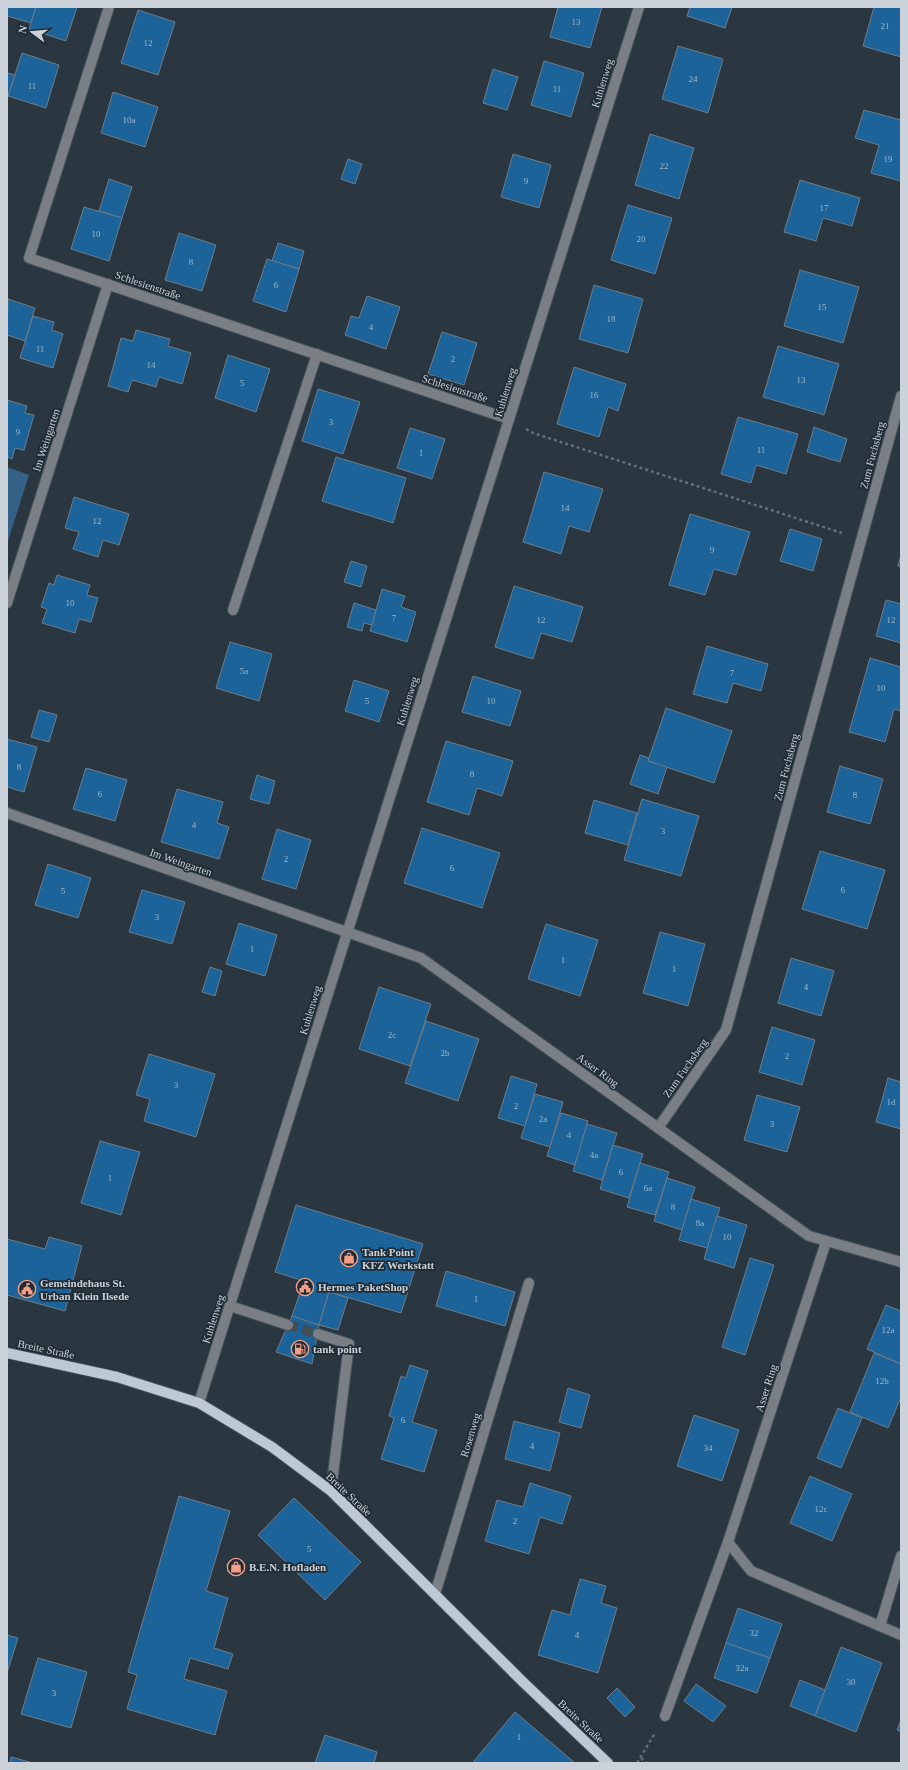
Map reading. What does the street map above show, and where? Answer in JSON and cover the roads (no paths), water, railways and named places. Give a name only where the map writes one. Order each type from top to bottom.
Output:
[{"type":"main road","name":"Breite Straße","points":[[7,1353],[117,1377],[199,1402],[272,1447],[331,1491],[523,1682],[608,1763]]},
{"type":"street","name":"Schlesienstraße","points":[[109,7],[29,258],[510,419]]},
{"type":"street","name":"Kuhlenweg","points":[[199,1402],[639,7]]},
{"type":"street","name":"Im Weingarten","points":[[7,603],[108,284]]},
{"type":"street","points":[[233,610],[317,354]]},
{"type":"street","name":"Zum Fuchsberg","points":[[658,1128],[726,1030],[901,396]]},
{"type":"street","name":"Im Weingarten","points":[[7,813],[347,933]]},
{"type":"street","name":"Asser Ring","points":[[347,933],[421,958],[809,1236],[901,1262]]},
{"type":"street","name":"Asser Ring","points":[[665,1716],[728,1542],[826,1242]]},
{"type":"street","name":"Rosenweg","points":[[435,1594],[529,1283]]},
{"type":"street","points":[[230,1306],[288,1325]]},
{"type":"street","points":[[318,1334],[349,1344],[331,1491]]},
{"type":"street","points":[[728,1542],[751,1571],[901,1635]]},
{"type":"street","points":[[880,1626],[901,1556]]},
{"type":"tunnel","points":[[288,1325],[318,1334]]},
{"type":"place","name":"Tank Point KFZ Werkstatt","points":[[349,1258]]},
{"type":"place","name":"Hermes PaketShop","points":[[305,1287]]},
{"type":"place","name":"Gemeindehaus St. Urban Klein Ilsede","points":[[27,1289]]},
{"type":"place","name":"tank point","points":[[300,1349]]},
{"type":"place","name":"B.E.N. Hofladen","points":[[236,1567]]}]
